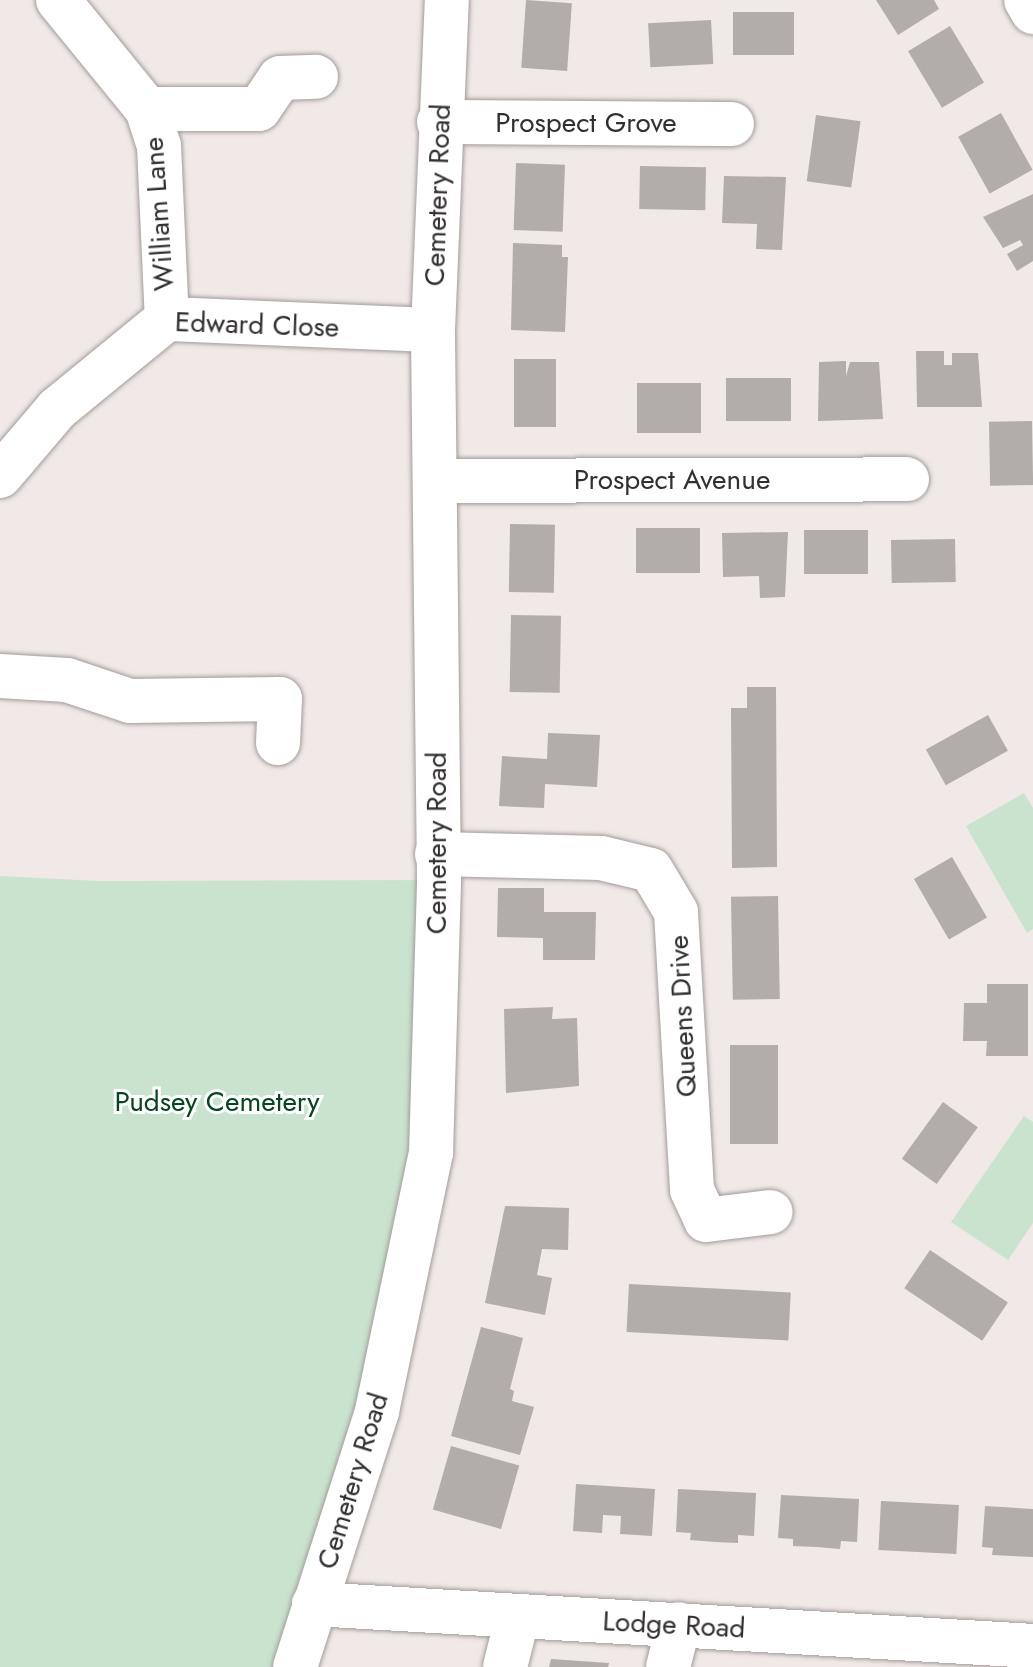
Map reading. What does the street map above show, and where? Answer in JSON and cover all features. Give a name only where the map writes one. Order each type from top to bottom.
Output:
[{"type":"street","name":"William Lane","points":[[58,0],[147,109],[159,146],[167,319]]},
{"type":"street","name":"Cemetery Road","points":[[295,1667],[377,1411],[431,1153],[437,854],[437,481],[433,330],[439,122],[447,0]]},
{"type":"street","points":[[1026,0],[1033,12]]},
{"type":"street","points":[[147,109],[259,109],[280,78],[316,77]]},
{"type":"street","name":"Prospect Grove","points":[[439,122],[732,124]]},
{"type":"street","name":"Edward Close","points":[[0,476],[57,409],[167,319],[433,330]]},
{"type":"street","name":"Prospect Avenue","points":[[437,481],[907,479]]},
{"type":"street","points":[[0,676],[67,680],[130,701],[280,699],[278,743]]},
{"type":"street","name":"Queens Drive","points":[[437,854],[601,858],[651,870],[676,912],[692,1190],[706,1220],[771,1212]]},
{"type":"street","name":"Lodge Road","points":[[314,1604],[517,1619],[679,1624],[828,1650],[1006,1653]]},
{"type":"street","points":[[505,1667],[517,1619]]},
{"type":"street","points":[[668,1667],[679,1624]]},
{"type":"green space","points":[[1024,793],[1033,808],[1033,929],[1027,933],[966,826]]},
{"type":"green space","name":"Pudsey Cemetery","points":[[0,876],[99,881],[439,880],[431,1153],[295,1667],[0,1667]]},
{"type":"green space","points":[[1024,1116],[1033,1122],[1033,1223],[1008,1260],[951,1222]]},
{"type":"building","points":[[526,0],[572,3],[567,71],[521,68]]},
{"type":"building","points":[[876,0],[934,0],[939,9],[898,35]]},
{"type":"building","points":[[733,12],[794,12],[794,55],[733,55]]},
{"type":"building","points":[[711,20],[713,64],[650,67],[648,23]]},
{"type":"building","points":[[950,26],[984,83],[942,108],[908,51]]},
{"type":"building","points":[[1001,113],[1033,170],[990,194],[958,137]]},
{"type":"building","points":[[816,115],[861,121],[851,188],[807,181]]},
{"type":"building","points":[[516,163],[565,165],[563,232],[514,230]]},
{"type":"building","points":[[640,166],[706,167],[705,210],[639,209]]},
{"type":"building","points":[[724,176],[786,177],[782,250],[756,249],[757,224],[722,223]]},
{"type":"building","points":[[1033,194],[1033,261],[1017,271],[1007,254],[1023,245],[1020,240],[1003,248],[983,217]]},
{"type":"building","points":[[513,243],[562,245],[562,257],[568,257],[565,332],[511,330]]},
{"type":"building","points":[[916,351],[944,351],[944,365],[952,365],[952,353],[978,353],[982,407],[917,407]]},
{"type":"building","points":[[514,359],[556,359],[556,427],[514,427]]},
{"type":"building","points":[[846,361],[846,376],[850,362],[879,362],[883,419],[818,421],[819,362]]},
{"type":"building","points":[[726,378],[791,378],[791,421],[726,421]]},
{"type":"building","points":[[637,383],[701,383],[701,433],[637,433]]},
{"type":"building","points":[[1032,421],[1033,485],[990,486],[989,422]]},
{"type":"building","points":[[510,524],[555,525],[554,593],[509,592]]},
{"type":"building","points":[[636,528],[700,528],[700,573],[636,573]]},
{"type":"building","points":[[804,530],[868,530],[868,574],[804,574]]},
{"type":"building","points":[[788,532],[785,597],[760,598],[759,576],[723,577],[722,533]]},
{"type":"building","points":[[955,539],[956,582],[892,583],[891,540]]},
{"type":"building","points":[[511,615],[561,616],[560,693],[510,692]]},
{"type":"building","points":[[747,687],[776,687],[777,867],[732,868],[731,708],[747,708]]},
{"type":"building","points":[[988,715],[1008,751],[946,785],[926,749]]},
{"type":"building","points":[[548,733],[600,735],[597,787],[545,784],[544,808],[499,806],[502,756],[547,759]]},
{"type":"building","points":[[952,857],[987,918],[949,940],[914,879]]},
{"type":"building","points":[[498,888],[544,888],[544,912],[596,912],[595,960],[543,960],[543,938],[497,937]]},
{"type":"building","points":[[778,896],[780,999],[733,1000],[731,897]]},
{"type":"building","points":[[987,984],[1028,984],[1028,1056],[986,1056],[987,1041],[963,1041],[964,1003],[987,1003]]},
{"type":"building","points":[[553,1007],[552,1019],[577,1018],[579,1086],[506,1093],[504,1009]]},
{"type":"building","points":[[730,1045],[778,1045],[778,1144],[730,1144]]},
{"type":"building","points":[[943,1102],[978,1127],[937,1184],[902,1159]]},
{"type":"building","points":[[505,1206],[569,1208],[568,1250],[542,1249],[537,1275],[552,1278],[545,1315],[485,1303]]},
{"type":"building","points":[[930,1250],[1008,1303],[982,1341],[904,1288]]},
{"type":"building","points":[[629,1284],[791,1292],[788,1340],[626,1332]]},
{"type":"building","points":[[481,1327],[523,1338],[510,1389],[514,1391],[512,1401],[534,1407],[520,1455],[451,1436]]},
{"type":"building","points":[[451,1446],[519,1466],[501,1529],[433,1509]]},
{"type":"building","points":[[576,1484],[655,1489],[652,1536],[620,1534],[621,1516],[603,1515],[602,1533],[573,1531]]},
{"type":"building","points":[[678,1489],[756,1493],[754,1536],[738,1535],[738,1543],[715,1542],[690,1540],[691,1533],[676,1532]]},
{"type":"building","points":[[781,1495],[859,1499],[857,1542],[841,1541],[840,1549],[793,1546],[793,1539],[778,1538]]},
{"type":"building","points":[[881,1501],[959,1505],[956,1554],[878,1550]]},
{"type":"building","points":[[985,1506],[1033,1509],[1033,1557],[992,1555],[993,1548],[982,1547]]},
{"type":"building","points":[[551,1659],[609,1663],[608,1667],[549,1667]]}]
